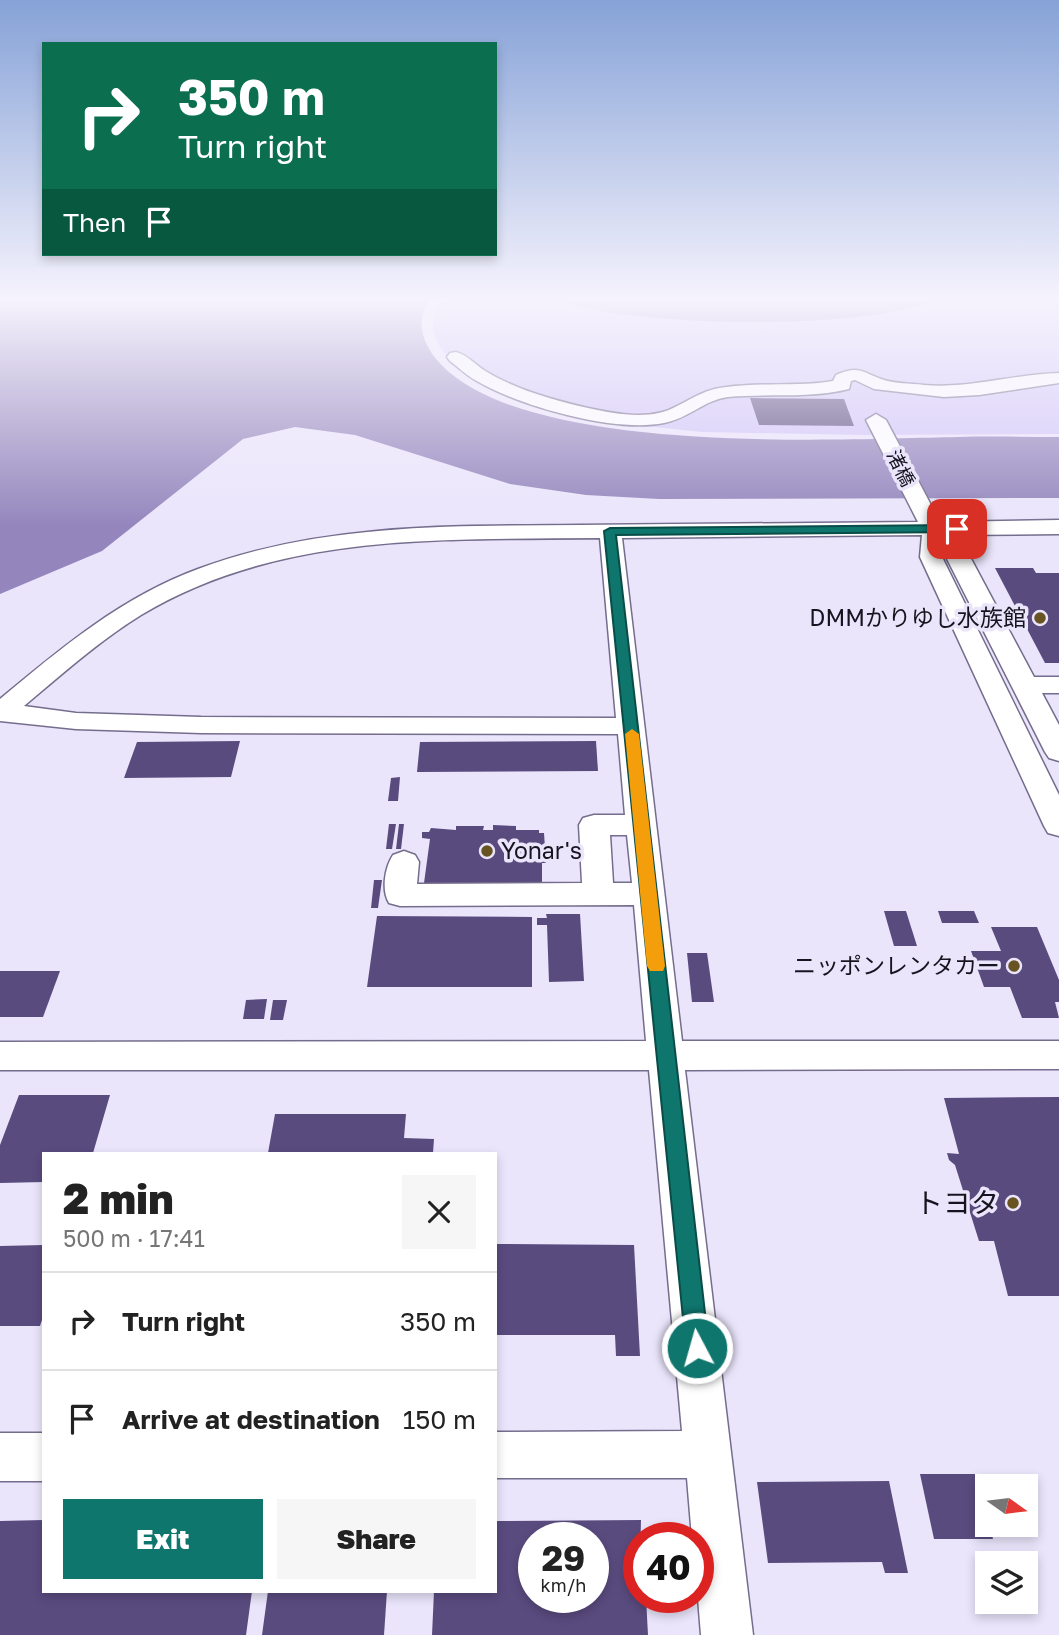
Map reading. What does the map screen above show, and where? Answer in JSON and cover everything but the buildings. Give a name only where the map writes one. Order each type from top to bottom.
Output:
[{"type":"street","points":[[481,374],[495,384],[534,399],[586,413],[647,421],[688,408],[702,398],[726,391],[861,388],[958,392],[1018,381],[1059,378]]},
{"type":"street","points":[[688,408],[733,411]]},
{"type":"street","name":"渚橋","points":[[880,427],[933,530]]},
{"type":"street","points":[[1,712],[125,614],[177,586],[236,564],[305,546],[372,536],[1059,527]]},
{"type":"street","points":[[933,530],[957,553],[1025,685],[1048,710],[1059,752]]},
{"type":"street","points":[[933,530],[931,557],[1059,826]]},
{"type":"street","points":[[610,531],[727,1635]]},
{"type":"street","points":[[1025,685],[1059,685]]},
{"type":"street","points":[[1,712],[76,721],[201,725],[631,726]]},
{"type":"street","points":[[598,894],[594,825],[642,825]]},
{"type":"street","points":[[404,862],[400,895],[649,894]]},
{"type":"street","points":[[0,1056],[1059,1055]]},
{"type":"street","points":[[497,1455],[709,1454]]},
{"type":"street","points":[[0,1457],[42,1457]]},
{"type":"shaded area","points":[[0,374],[456,374],[472,388],[530,412],[601,427],[679,435],[760,439],[1059,437],[1059,498],[659,499],[586,495],[510,484],[355,435],[295,427],[243,439],[102,551],[0,594]]},
{"type":"shaded area","points":[[483,374],[1059,374],[1059,434],[701,432],[618,423],[586,416]]},
{"type":"slow traffic","points":[[632,734],[656,966]]},
{"type":"place","name":"DMMかりゆし水族館","points":[[1040,618]]},
{"type":"place","name":"Yonar's","points":[[487,851]]},
{"type":"place","name":"ニッポンレンタカー","points":[[1014,966]]},
{"type":"place","name":"トヨタ","points":[[1013,1203]]},
{"type":"route","points":[[697,1348],[610,531],[957,529]]}]
